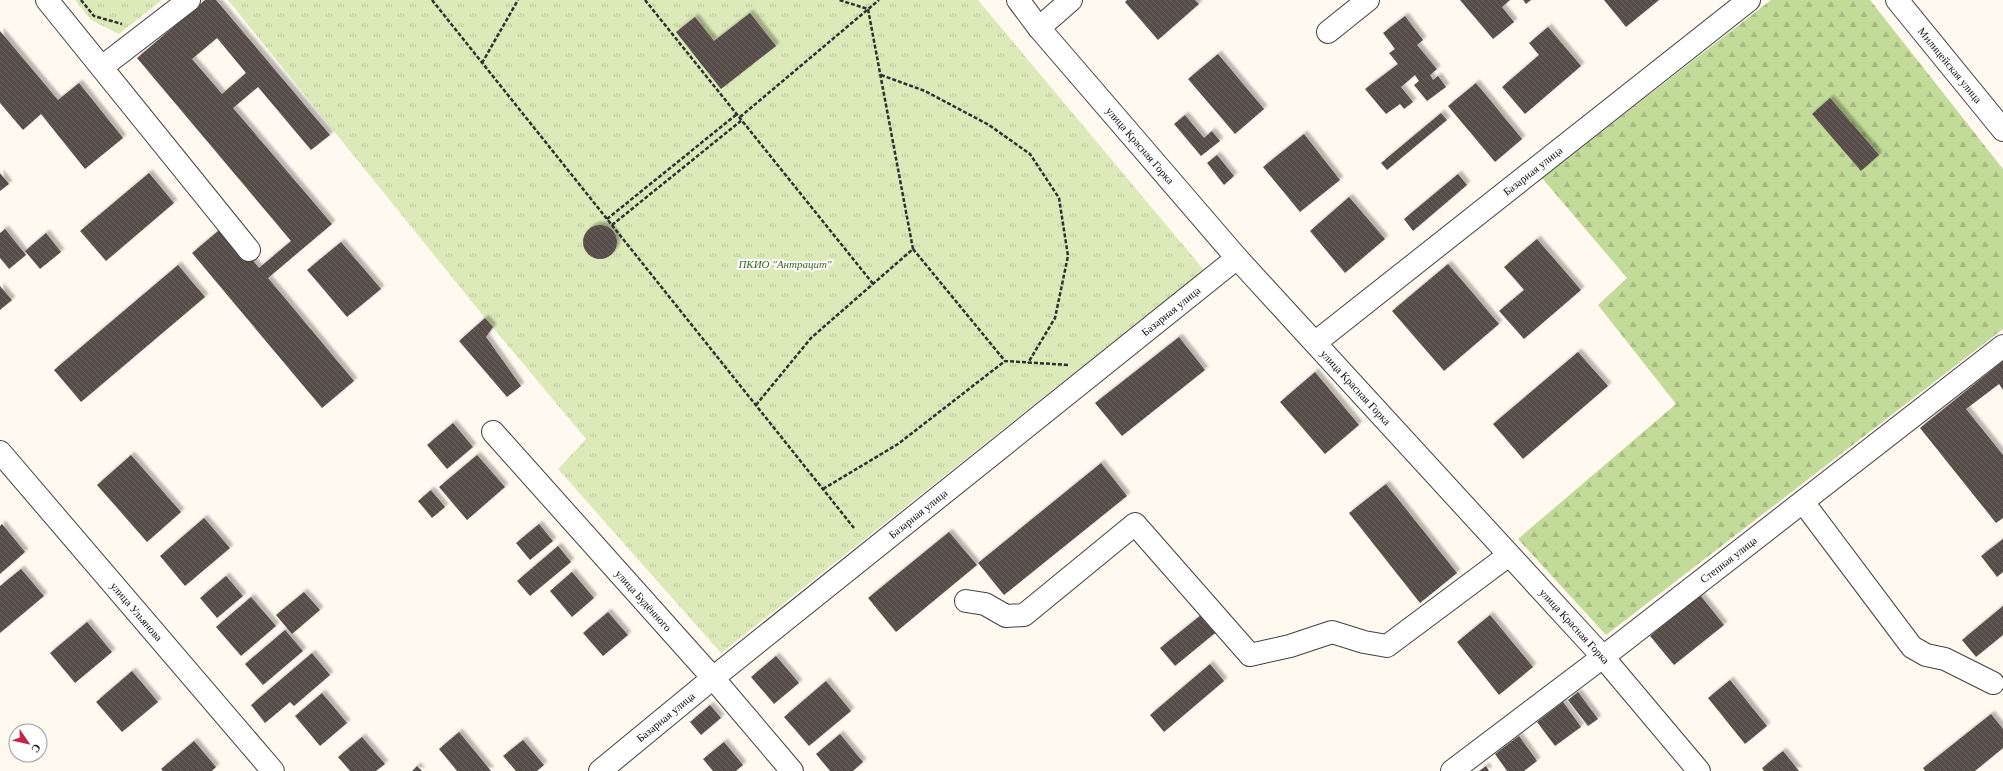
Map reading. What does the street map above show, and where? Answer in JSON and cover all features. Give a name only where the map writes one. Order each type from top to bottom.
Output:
[{"type":"street","points":[[47,0],[249,250]]},
{"type":"street","points":[[102,67],[189,0]]},
{"type":"street","name":"улица Красная Горка","points":[[1018,0],[1039,28],[1237,258],[1316,342],[1603,657],[1699,771]]},
{"type":"street","points":[[1039,28],[1070,0]]},
{"type":"street","points":[[1328,32],[1368,0]]},
{"type":"street","name":"Базарная улица","points":[[1316,342],[1749,0]]},
{"type":"street","name":"Милицейская улица","points":[[1897,0],[2003,130]]},
{"type":"street","name":"Базарная улица","points":[[600,771],[713,678],[1237,258]]},
{"type":"street","name":"Степная улица","points":[[1452,771],[1603,657],[2003,346]]},
{"type":"street","name":"улица Будённого","points":[[493,432],[713,678],[792,771]]},
{"type":"street","name":"улица Ульянова","points":[[0,452],[273,771]]},
{"type":"street","points":[[1802,502],[1912,647],[1926,655],[1945,659],[2000,685]]},
{"type":"street","points":[[966,601],[985,604],[1006,616],[1024,615],[1135,524],[1250,655],[1290,646],[1332,632],[1364,642],[1388,646],[1509,555]]},
{"type":"path","points":[[81,0],[94,16],[124,24]]},
{"type":"path","points":[[432,0],[854,528]]},
{"type":"path","points":[[482,63],[518,0]]},
{"type":"path","points":[[645,0],[874,285]]},
{"type":"path","points":[[838,0],[868,10]]},
{"type":"path","points":[[740,117],[879,0]]},
{"type":"path","points":[[868,10],[914,249],[1005,361]]},
{"type":"path","points":[[881,75],[925,91],[989,125],[1030,154],[1059,198],[1068,256],[1055,318],[1028,363]]},
{"type":"path","points":[[607,219],[737,114]]},
{"type":"path","points":[[612,225],[742,120]]},
{"type":"path","points":[[756,405],[811,338],[914,249]]},
{"type":"path","points":[[823,489],[898,444],[1005,361],[1100,368]]},
{"type":"green space","points":[[75,0],[162,0],[119,34],[91,20]]},
{"type":"green space","name":"ПКИО \"Антрацит\"","points":[[228,0],[978,0],[1204,270],[721,653],[558,469],[586,439],[485,318]]},
{"type":"green space","points":[[1771,0],[1870,0],[2003,169],[2003,329],[1606,635],[1518,539],[1676,404],[1598,305],[1627,278],[1542,178]]},
{"type":"building","points":[[205,0],[216,0],[330,135],[311,150],[258,87],[233,108],[332,224],[268,278],[354,381],[322,408],[192,253],[224,226],[259,268],[291,241],[137,58]],"holes":[[[217,38],[246,73],[222,94],[192,59]]]},
{"type":"building","points":[[1127,0],[1195,0],[1199,4],[1158,40],[1125,2]]},
{"type":"building","points":[[1460,0],[1510,0],[1502,7],[1514,22],[1493,39]]},
{"type":"building","points":[[1523,0],[1531,0],[1526,4]]},
{"type":"building","points":[[1604,0],[1659,0],[1626,27]]},
{"type":"building","points":[[750,13],[776,46],[721,89],[676,32],[695,17],[714,41]]},
{"type":"building","points":[[1405,16],[1423,40],[1417,45],[1437,69],[1430,75],[1433,80],[1438,76],[1446,87],[1427,101],[1414,85],[1419,81],[1415,75],[1401,87],[1413,102],[1404,109],[1400,104],[1386,114],[1365,89],[1398,64],[1389,53],[1395,49],[1383,33]]},
{"type":"building","points":[[1548,27],[1581,66],[1525,114],[1502,87],[1539,55],[1529,43]]},
{"type":"building","points":[[0,31],[58,100],[79,83],[123,138],[85,169],[41,114],[23,130],[0,103]]},
{"type":"building","points":[[1218,54],[1264,109],[1235,134],[1188,79]]},
{"type":"building","points":[[1476,83],[1522,139],[1495,162],[1448,106]]},
{"type":"building","points":[[1830,98],[1879,155],[1861,171],[1812,114]]},
{"type":"building","points":[[1441,113],[1447,120],[1387,170],[1381,163]]},
{"type":"building","points":[[1185,115],[1204,138],[1212,131],[1220,141],[1201,156],[1174,124]]},
{"type":"building","points":[[1304,134],[1340,180],[1300,212],[1263,167]]},
{"type":"building","points":[[1217,155],[1234,176],[1224,185],[1207,163]]},
{"type":"building","points":[[0,173],[9,184],[0,191]]},
{"type":"building","points":[[149,173],[174,203],[106,261],[80,231]]},
{"type":"building","points":[[1458,174],[1467,185],[1413,231],[1404,219]]},
{"type":"building","points":[[1349,197],[1385,239],[1345,273],[1310,231]]},
{"type":"building","points":[[597,225],[603,225],[612,230],[616,236],[616,248],[612,254],[603,259],[597,259],[588,254],[583,245],[583,239],[588,230]]},
{"type":"building","points":[[5,229],[26,255],[9,269],[0,258],[0,233]]},
{"type":"building","points":[[46,233],[61,252],[40,269],[25,251]]},
{"type":"building","points":[[1537,239],[1581,290],[1524,339],[1499,311],[1524,290],[1504,267]]},
{"type":"building","points":[[341,242],[381,289],[347,317],[307,270]]},
{"type":"building","points":[[1448,264],[1499,324],[1444,371],[1392,311]]},
{"type":"building","points":[[178,265],[205,297],[81,402],[54,370]]},
{"type":"building","points":[[0,286],[12,300],[0,310]]},
{"type":"building","points":[[485,318],[493,327],[486,337],[521,386],[507,397],[459,341]]},
{"type":"building","points":[[1179,337],[1205,370],[1122,436],[1095,403]]},
{"type":"building","points":[[1578,352],[1608,386],[1523,459],[1493,424]]},
{"type":"building","points":[[2003,361],[2003,390],[1999,384],[1966,409],[2003,455],[2003,518],[1996,523],[1920,428]]},
{"type":"building","points":[[1315,372],[1359,425],[1325,454],[1280,402]]},
{"type":"building","points":[[453,423],[473,447],[447,469],[427,445]]},
{"type":"building","points":[[131,455],[181,512],[147,542],[97,485]]},
{"type":"building","points":[[477,455],[505,487],[467,520],[439,487]]},
{"type":"building","points":[[1101,463],[1127,496],[1004,595],[978,563]]},
{"type":"building","points":[[1386,484],[1457,573],[1420,603],[1349,513]]},
{"type":"building","points":[[431,490],[445,507],[432,518],[418,501]]},
{"type":"building","points":[[204,518],[230,548],[185,586],[160,556]]},
{"type":"building","points":[[2,524],[25,552],[0,574],[0,526]]},
{"type":"building","points":[[539,524],[553,541],[530,560],[516,543]]},
{"type":"building","points":[[949,532],[977,565],[896,632],[868,598]]},
{"type":"building","points":[[2003,539],[2003,572],[1997,577],[1981,556]]},
{"type":"building","points":[[558,546],[571,562],[530,596],[517,581]]},
{"type":"building","points":[[21,569],[44,596],[0,633],[0,586]]},
{"type":"building","points":[[572,572],[594,598],[572,617],[550,591]]},
{"type":"building","points":[[226,576],[243,596],[217,618],[200,598]]},
{"type":"building","points":[[304,592],[320,610],[292,634],[276,615]]},
{"type":"building","points":[[1700,595],[1724,625],[1674,665],[1650,636]]},
{"type":"building","points":[[251,597],[276,626],[241,656],[216,627]]},
{"type":"building","points":[[2003,606],[2003,635],[1976,657],[1962,640]]},
{"type":"building","points":[[1206,611],[1220,629],[1175,666],[1160,648]]},
{"type":"building","points":[[608,612],[628,635],[603,656],[583,633]]},
{"type":"building","points":[[1490,615],[1533,667],[1499,695],[1457,642]]},
{"type":"building","points":[[87,622],[112,652],[75,683],[50,653]]},
{"type":"building","points":[[285,630],[303,651],[263,685],[245,664]]},
{"type":"building","points":[[312,653],[330,675],[294,706],[290,702],[265,723],[251,705]]},
{"type":"building","points":[[776,656],[799,683],[774,704],[751,677]]},
{"type":"building","points":[[1210,664],[1224,681],[1164,732],[1150,715]]},
{"type":"building","points":[[132,671],[158,702],[122,732],[96,702]]},
{"type":"building","points":[[1730,680],[1767,726],[1745,744],[1708,698]]},
{"type":"building","points":[[826,681],[851,711],[809,746],[784,717]]},
{"type":"building","points":[[1578,692],[1598,719],[1588,726],[1568,700]]},
{"type":"building","points":[[322,693],[347,723],[320,746],[295,716]]},
{"type":"building","points":[[1563,702],[1581,727],[1555,746],[1537,722]]},
{"type":"building","points":[[710,705],[721,718],[701,735],[690,722]]},
{"type":"building","points":[[1991,714],[2003,729],[2003,748],[1975,771],[1925,771],[1923,768]]},
{"type":"building","points":[[459,732],[491,771],[457,771],[439,749]]},
{"type":"building","points":[[840,734],[863,762],[853,771],[830,771],[816,754]]},
{"type":"building","points":[[1519,736],[1537,761],[1524,771],[1507,771],[1495,754]]},
{"type":"building","points":[[362,737],[385,764],[376,771],[350,771],[338,757]]},
{"type":"building","points":[[523,740],[544,765],[537,771],[516,771],[503,756]]},
{"type":"building","points":[[194,741],[216,767],[212,771],[163,771],[161,769]]},
{"type":"building","points":[[724,742],[743,765],[736,771],[713,771],[703,759]]},
{"type":"building","points":[[1783,751],[1799,771],[1764,771],[1762,768]]},
{"type":"building","points":[[417,766],[422,771],[412,771]]},
{"type":"building","points":[[1486,766],[1489,771],[1479,771]]}]
